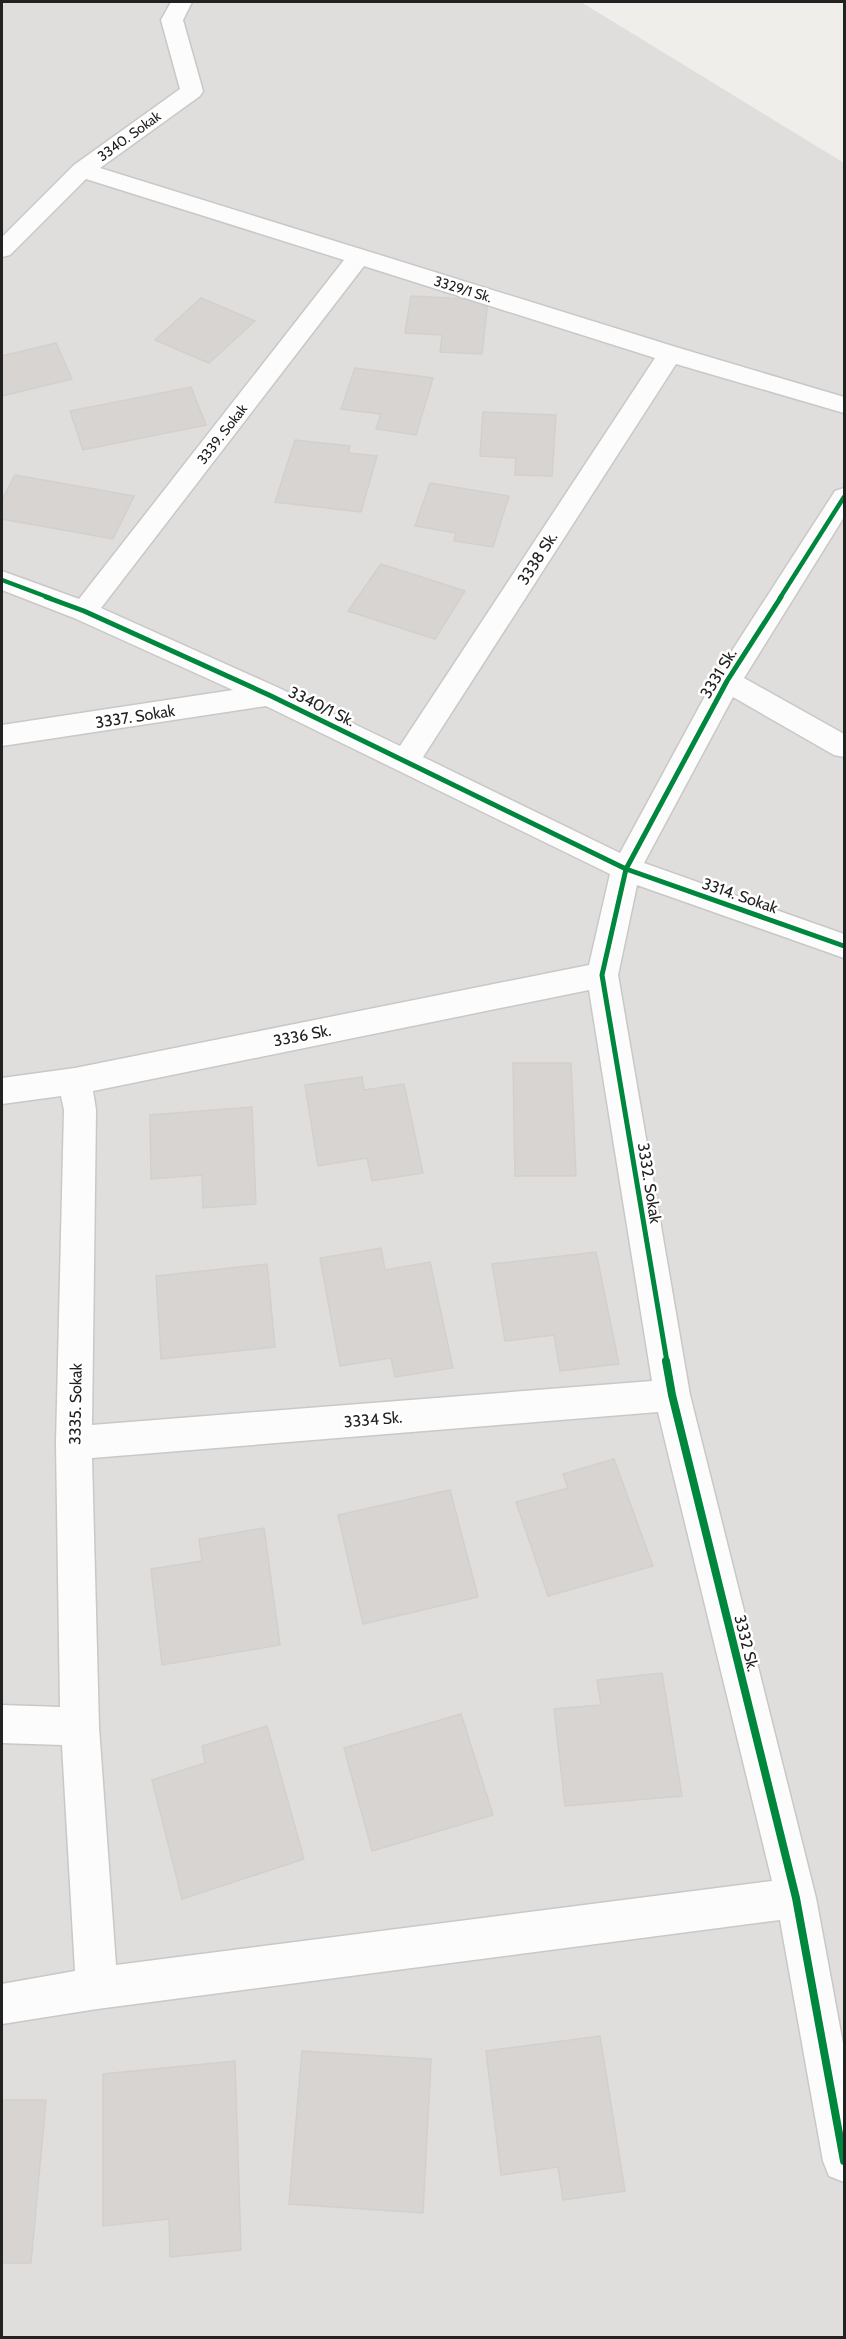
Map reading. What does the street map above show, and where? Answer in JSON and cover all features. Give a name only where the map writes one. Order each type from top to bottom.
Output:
[{"type":"street","name":"3340. Sokak","points":[[2,250],[82,170],[192,91],[172,20],[181,2]]},
{"type":"street","name":"3329/1 Sk.","points":[[82,170],[670,354],[844,405]]},
{"type":"street","name":"3339. Sokak","points":[[84,611],[359,256]]},
{"type":"street","name":"3338 Sk.","points":[[405,762],[670,354]]},
{"type":"street","name":"3331 Sk.","points":[[602,975],[626,869],[727,681],[844,497]]},
{"type":"street","name":"3340/1 Sk.","points":[[2,580],[84,611],[269,695],[626,869]]},
{"type":"street","points":[[727,681],[844,747]]},
{"type":"street","name":"3337. Sokak","points":[[2,736],[269,695]]},
{"type":"street","name":"3314. Sokak","points":[[626,869],[844,946]]},
{"type":"street","name":"3336 Sk.","points":[[2,1091],[75,1081],[602,975]]},
{"type":"street","name":"3332. Sokak","points":[[602,975],[672,1395]]},
{"type":"street","name":"3335. Sokak","points":[[75,1081],[80,1110],[74,1443],[80,1727],[97,1988]]},
{"type":"street","name":"3334 Sk.","points":[[74,1443],[672,1395]]},
{"type":"street","name":"3332 Sk.","points":[[672,1395],[796,1898]]},
{"type":"street","points":[[2,1724],[80,1727]]},
{"type":"street","points":[[2,2004],[97,1988],[796,1898],[844,2161]]},
{"type":"shaded area","points":[[2,2],[581,2],[844,163],[844,2337],[2,2338]]},
{"type":"building","points":[[411,296],[488,300],[482,354],[440,352],[442,335],[405,333]]},
{"type":"building","points":[[201,298],[255,321],[209,363],[155,340]]},
{"type":"building","points":[[56,343],[72,379],[2,396],[2,356]]},
{"type":"building","points":[[355,368],[433,378],[416,435],[376,429],[381,414],[341,409]]},
{"type":"building","points":[[191,387],[206,425],[83,450],[70,411]]},
{"type":"building","points":[[483,412],[556,415],[552,476],[515,475],[516,458],[480,456]]},
{"type":"building","points":[[295,440],[350,446],[348,453],[377,456],[361,512],[275,502]]},
{"type":"building","points":[[15,475],[134,496],[113,539],[2,519],[2,500]]},
{"type":"building","points":[[430,483],[509,496],[493,547],[454,541],[456,533],[415,526]]},
{"type":"building","points":[[381,564],[465,591],[435,639],[348,611]]},
{"type":"building","points":[[513,1063],[571,1063],[576,1176],[515,1176]]},
{"type":"building","points":[[362,1077],[364,1090],[404,1084],[423,1173],[372,1181],[367,1158],[318,1166],[305,1085]]},
{"type":"building","points":[[252,1107],[256,1204],[203,1208],[202,1175],[151,1179],[150,1115]]},
{"type":"building","points":[[381,1248],[385,1270],[430,1262],[453,1368],[395,1377],[391,1358],[340,1366],[320,1258]]},
{"type":"building","points":[[596,1252],[619,1364],[560,1371],[554,1335],[505,1341],[492,1264]]},
{"type":"building","points":[[267,1264],[275,1347],[161,1359],[156,1276]]},
{"type":"building","points":[[614,1459],[653,1566],[548,1596],[516,1502],[568,1488],[563,1474]]},
{"type":"building","points":[[450,1490],[478,1597],[363,1624],[338,1515]]},
{"type":"building","points":[[264,1528],[280,1645],[162,1665],[151,1569],[202,1561],[199,1539]]},
{"type":"building","points":[[662,1673],[682,1796],[565,1806],[554,1709],[601,1705],[597,1680]]},
{"type":"building","points":[[461,1714],[493,1815],[372,1851],[344,1748]]},
{"type":"building","points":[[267,1726],[304,1859],[182,1899],[152,1780],[205,1763],[202,1746]]},
{"type":"building","points":[[600,2036],[625,2191],[563,2200],[558,2167],[501,2175],[486,2051]]},
{"type":"building","points":[[302,2051],[431,2059],[423,2213],[289,2204]]},
{"type":"building","points":[[235,2061],[241,2250],[170,2257],[169,2219],[103,2226],[103,2074]]},
{"type":"building","points":[[2,2100],[46,2100],[31,2263],[2,2263]]},
{"type":"cycle path","points":[[844,497],[727,681],[626,869],[602,975],[672,1395],[796,1898],[844,2161]]},
{"type":"cycle path","points":[[2,580],[84,611],[269,695],[626,869],[844,946]]}]
